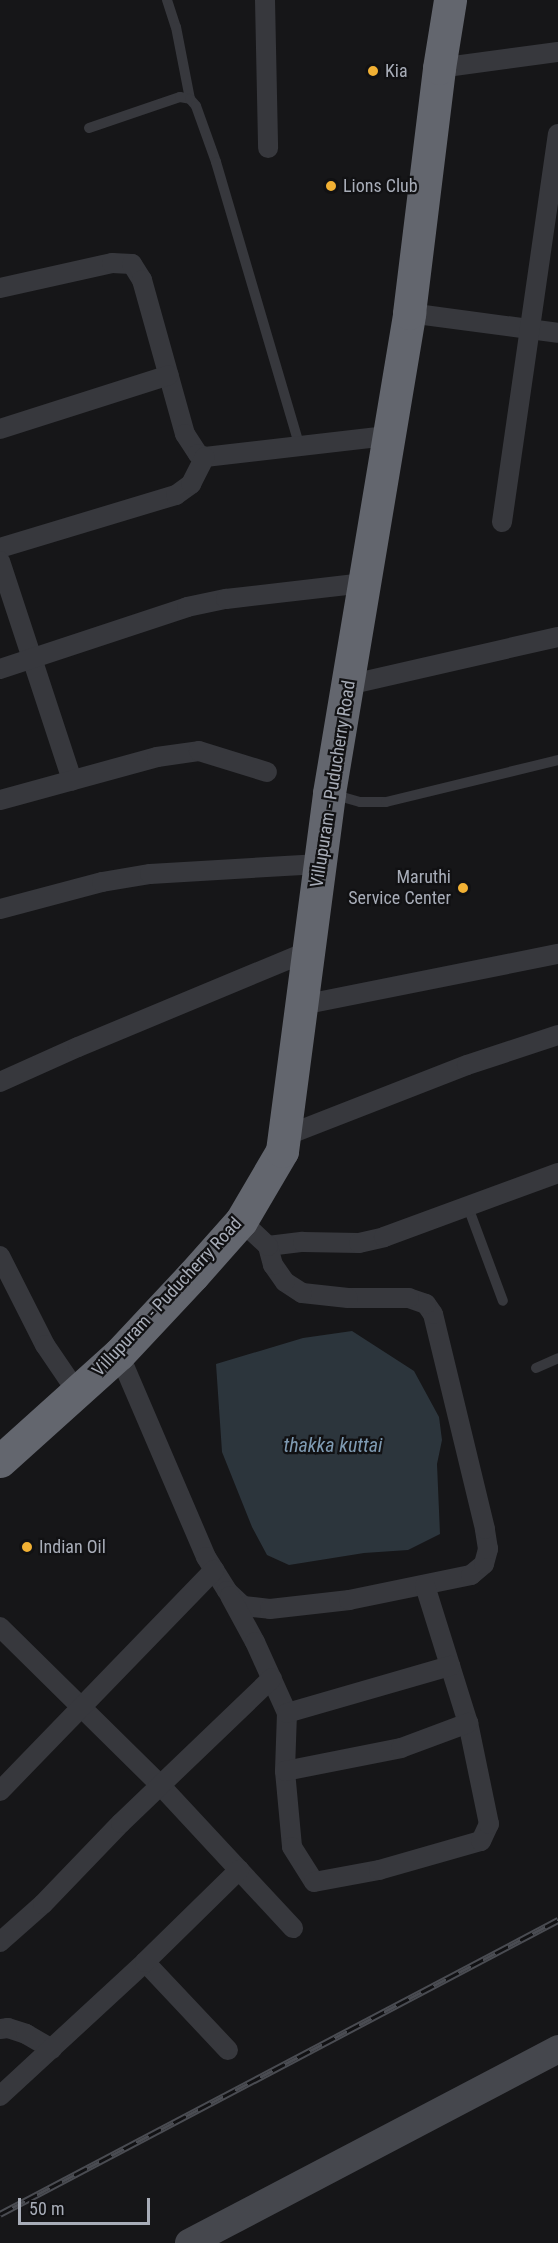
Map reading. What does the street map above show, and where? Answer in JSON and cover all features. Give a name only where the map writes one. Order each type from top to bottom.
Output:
[{"type":"highway","name":"Villupuram - Puducherry Road","points":[[0,1461],[119,1354],[241,1221],[282,1151],[329,793],[409,313],[439,68],[450,0]]},
{"type":"street","points":[[266,0],[268,148]]},
{"type":"street","points":[[439,68],[558,51]]},
{"type":"street","points":[[501,522],[558,134]]},
{"type":"street","points":[[0,288],[112,262],[132,264],[142,280],[185,434],[198,454],[205,457],[387,436]]},
{"type":"street","points":[[409,313],[558,333]]},
{"type":"street","points":[[0,429],[169,375]]},
{"type":"street","points":[[0,548],[176,495],[191,484],[205,457]]},
{"type":"street","points":[[0,561],[72,780]]},
{"type":"street","points":[[0,669],[187,607],[225,599],[364,583]]},
{"type":"street","points":[[348,685],[558,637]]},
{"type":"street","points":[[0,800],[157,757],[199,751],[267,772]]},
{"type":"street","points":[[0,909],[102,882],[150,874],[320,864]]},
{"type":"street","points":[[0,1082],[309,951]]},
{"type":"street","points":[[302,1005],[558,954]]},
{"type":"street","points":[[285,1136],[467,1065],[558,1035]]},
{"type":"street","points":[[268,1246],[303,1242],[358,1243],[384,1237],[558,1173]]},
{"type":"street","points":[[227,1591],[243,1606],[270,1609],[349,1600],[471,1575],[484,1564],[488,1549],[476,1484],[433,1314],[426,1304],[409,1298],[348,1298],[302,1293],[285,1282],[273,1265],[268,1246],[241,1221]]},
{"type":"street","points":[[0,1256],[36,1328],[76,1392]]},
{"type":"street","points":[[119,1354],[214,1570],[272,1678],[287,1713],[285,1771],[292,1847],[314,1882],[379,1870],[481,1841],[489,1824],[468,1723],[425,1586]]},
{"type":"street","points":[[0,1791],[80,1705],[214,1570]]},
{"type":"street","points":[[0,1627],[161,1786],[293,1928]]},
{"type":"street","points":[[287,1713],[450,1666]]},
{"type":"street","points":[[0,1942],[43,1904],[272,1678]]},
{"type":"street","points":[[285,1771],[402,1748],[468,1723]]},
{"type":"street","points":[[0,2096],[145,1962],[239,1870]]},
{"type":"street","points":[[145,1962],[228,2050]]},
{"type":"street","points":[[0,2029],[8,2028],[26,2034],[52,2049]]},
{"type":"street","points":[[189,2243],[558,2049]]},
{"type":"lane","points":[[167,0],[176,27],[190,99],[196,106],[216,162],[300,447]]},
{"type":"lane","points":[[89,128],[180,97],[190,99]]},
{"type":"lane","points":[[329,793],[360,802],[386,802],[558,760]]},
{"type":"lane","points":[[468,1207],[503,1301]]},
{"type":"lane","points":[[536,1368],[558,1358]]},
{"type":"water","name":"thakka kuttai","points":[[352,1331],[414,1371],[439,1417],[442,1440],[437,1464],[440,1534],[408,1550],[364,1553],[289,1565],[267,1555],[252,1527],[222,1452],[216,1364],[303,1338]]},
{"type":"railway","points":[[0,2214],[558,1920]]},
{"type":"place","name":"Kia","points":[[373,71]]},
{"type":"place","name":"Lions Club","points":[[331,186]]},
{"type":"place","name":"Maruthi Service Center","points":[[463,888]]},
{"type":"place","name":"Indian Oil","points":[[27,1547]]}]
